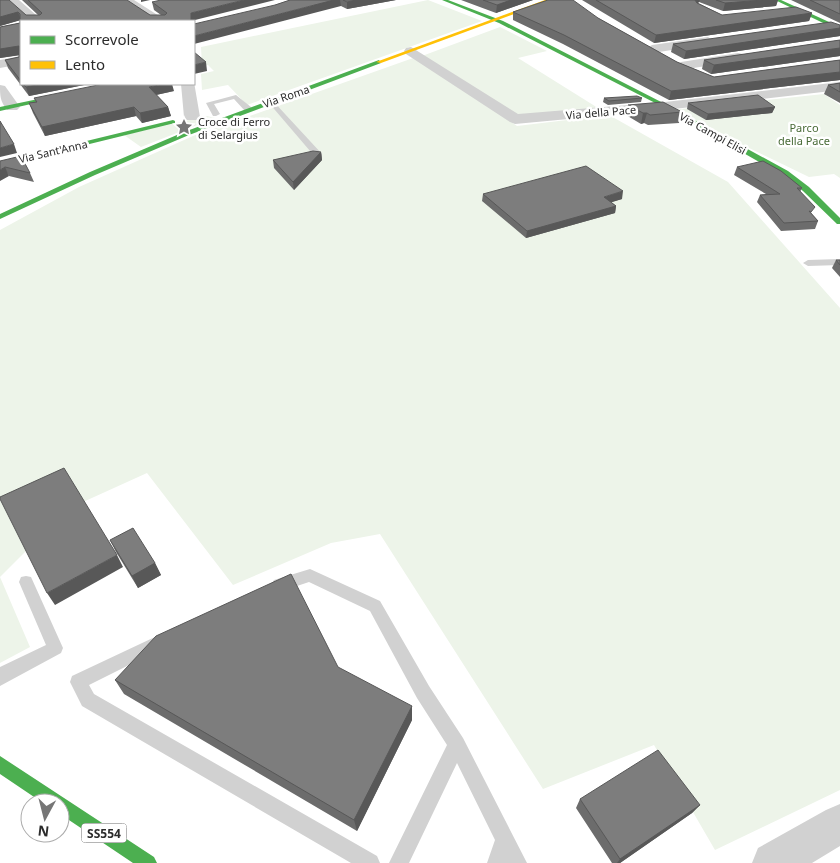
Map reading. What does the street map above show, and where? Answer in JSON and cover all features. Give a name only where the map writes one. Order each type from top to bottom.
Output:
[{"type":"street","points":[[12,0],[36,20]]},
{"type":"street","points":[[126,0],[159,20]]},
{"type":"street","name":"Via Campi Elisi","points":[[444,0],[496,19],[665,106],[785,173],[806,188],[840,222]]},
{"type":"street","name":"Via Roma","points":[[0,217],[61,186],[142,150],[248,109],[550,0]]},
{"type":"street","points":[[139,8],[156,4]]},
{"type":"street","points":[[776,6],[798,10],[835,26]]},
{"type":"street","points":[[807,27],[835,26]]},
{"type":"street","points":[[698,75],[648,47],[720,40]]},
{"type":"street","name":"Via della Pace","points":[[411,51],[515,119],[665,106],[840,86]]},
{"type":"street","points":[[681,66],[754,55]]},
{"type":"street","points":[[0,64],[20,60]]},
{"type":"street","points":[[0,89],[6,108],[112,85]]},
{"type":"street","points":[[188,85],[192,117]]},
{"type":"street","name":"Via Sant'Anna","points":[[0,164],[192,117],[216,114],[229,116]]},
{"type":"street","name":"Via Sant'Anna","points":[[107,139],[130,142],[142,150]]},
{"type":"street","name":"SS554","points":[[0,764],[43,793]]},
{"type":"street","name":"SS554","points":[[70,811],[147,863]]},
{"type":"street","points":[[774,863],[840,824]]},
{"type":"lane","points":[[216,114],[210,104],[236,97],[248,109]]},
{"type":"lane","points":[[270,102],[319,156]]},
{"type":"lane","points":[[808,263],[840,262]]},
{"type":"lane","points":[[266,591],[310,576],[376,606],[423,692],[457,744],[517,863]]},
{"type":"lane","points":[[0,678],[2,675],[55,648],[26,582]]},
{"type":"lane","points":[[167,638],[78,682],[88,700],[370,863]]},
{"type":"lane","points":[[400,863],[457,744]]},
{"type":"lane","points":[[497,863],[505,838]]},
{"type":"green space","points":[[428,0],[482,21],[247,105],[228,85],[202,90],[201,74],[214,71],[208,65],[202,66],[201,47]]},
{"type":"green space","points":[[500,27],[547,51],[518,58],[598,108],[514,116],[422,56]]},
{"type":"green space","points":[[416,57],[517,126],[609,115],[728,182],[840,308],[840,790],[715,850],[654,745],[543,789],[380,534],[331,543],[233,585],[147,473],[83,502],[27,550],[0,577],[0,230],[79,187],[193,136]]},
{"type":"green space","name":"Parco della Pace","points":[[824,94],[840,105],[840,178],[834,174],[809,177],[671,110]]},
{"type":"green space","points":[[207,116],[215,118],[141,147],[124,135]]},
{"type":"green space","points":[[0,577],[30,647],[0,663]]},
{"type":"building","points":[[0,0],[9,0],[26,15],[40,15],[42,13],[28,0],[127,0],[150,15],[165,15],[167,13],[152,2],[161,0],[244,0],[191,13],[191,20],[20,20],[18,12],[0,17]]},
{"type":"building","points":[[290,0],[334,0],[195,36],[195,24]]},
{"type":"building","points":[[483,0],[511,0],[497,5]]},
{"type":"building","points":[[548,0],[573,0],[598,18],[677,62],[714,77],[840,60],[840,72],[671,91],[564,35],[513,12]]},
{"type":"building","points":[[596,0],[695,0],[697,3],[722,15],[796,7],[812,13],[656,35]]},
{"type":"building","points":[[716,0],[763,0],[725,3]]},
{"type":"building","points":[[810,0],[840,0],[840,14]]},
{"type":"building","points":[[831,22],[840,25],[840,28],[686,51],[673,44]]},
{"type":"building","points":[[20,23],[20,80],[5,60],[19,57],[19,46],[0,49],[0,27]]},
{"type":"building","points":[[840,40],[840,48],[714,65],[704,60]]},
{"type":"building","points":[[195,53],[206,62],[195,65]]},
{"type":"building","points":[[840,83],[840,92],[828,85]]},
{"type":"building","points":[[98,85],[159,85],[149,87],[168,107],[140,113],[134,107],[42,127],[29,103],[37,102],[34,98]]},
{"type":"building","points":[[758,95],[775,107],[708,114],[688,103]]},
{"type":"building","points":[[637,96],[642,98],[609,101],[604,98]]},
{"type":"building","points":[[663,102],[682,112],[650,115],[628,105]]},
{"type":"building","points":[[0,121],[14,144],[0,148]]},
{"type":"building","points":[[313,151],[321,152],[293,182],[273,160]]},
{"type":"building","points":[[21,156],[30,173],[5,167],[0,170],[0,161]]},
{"type":"building","points":[[763,161],[781,171],[802,188],[797,188],[815,207],[811,212],[809,211],[818,221],[784,223],[760,195],[780,194],[737,167]]},
{"type":"building","points":[[586,166],[623,191],[604,197],[616,206],[527,231],[483,194]]},
{"type":"building","points":[[64,468],[117,555],[47,593],[0,497]]},
{"type":"building","points":[[133,528],[155,563],[132,576],[110,540]]},
{"type":"building","points":[[291,574],[338,667],[412,706],[354,820],[115,680],[156,636]]},
{"type":"building","points":[[658,750],[700,805],[620,859],[580,799]]},
{"type":"traffic: fast","points":[[444,0],[501,22],[665,106],[785,173],[806,189],[840,222]]},
{"type":"traffic: fast","points":[[777,0],[840,29]]},
{"type":"traffic: fast","points":[[0,217],[46,194],[140,153],[235,115],[379,62]]},
{"type":"traffic: fast","points":[[0,109],[112,85]]},
{"type":"traffic: fast","points":[[0,164],[173,122]]},
{"type":"traffic: fast","points":[[0,764],[43,793]]},
{"type":"traffic: fast","points":[[70,811],[148,863]]},
{"type":"traffic: slow","points":[[379,62],[550,0]]},
{"type":"place","name":"Croce di Ferro di Selargius","points":[[184,127]]}]
